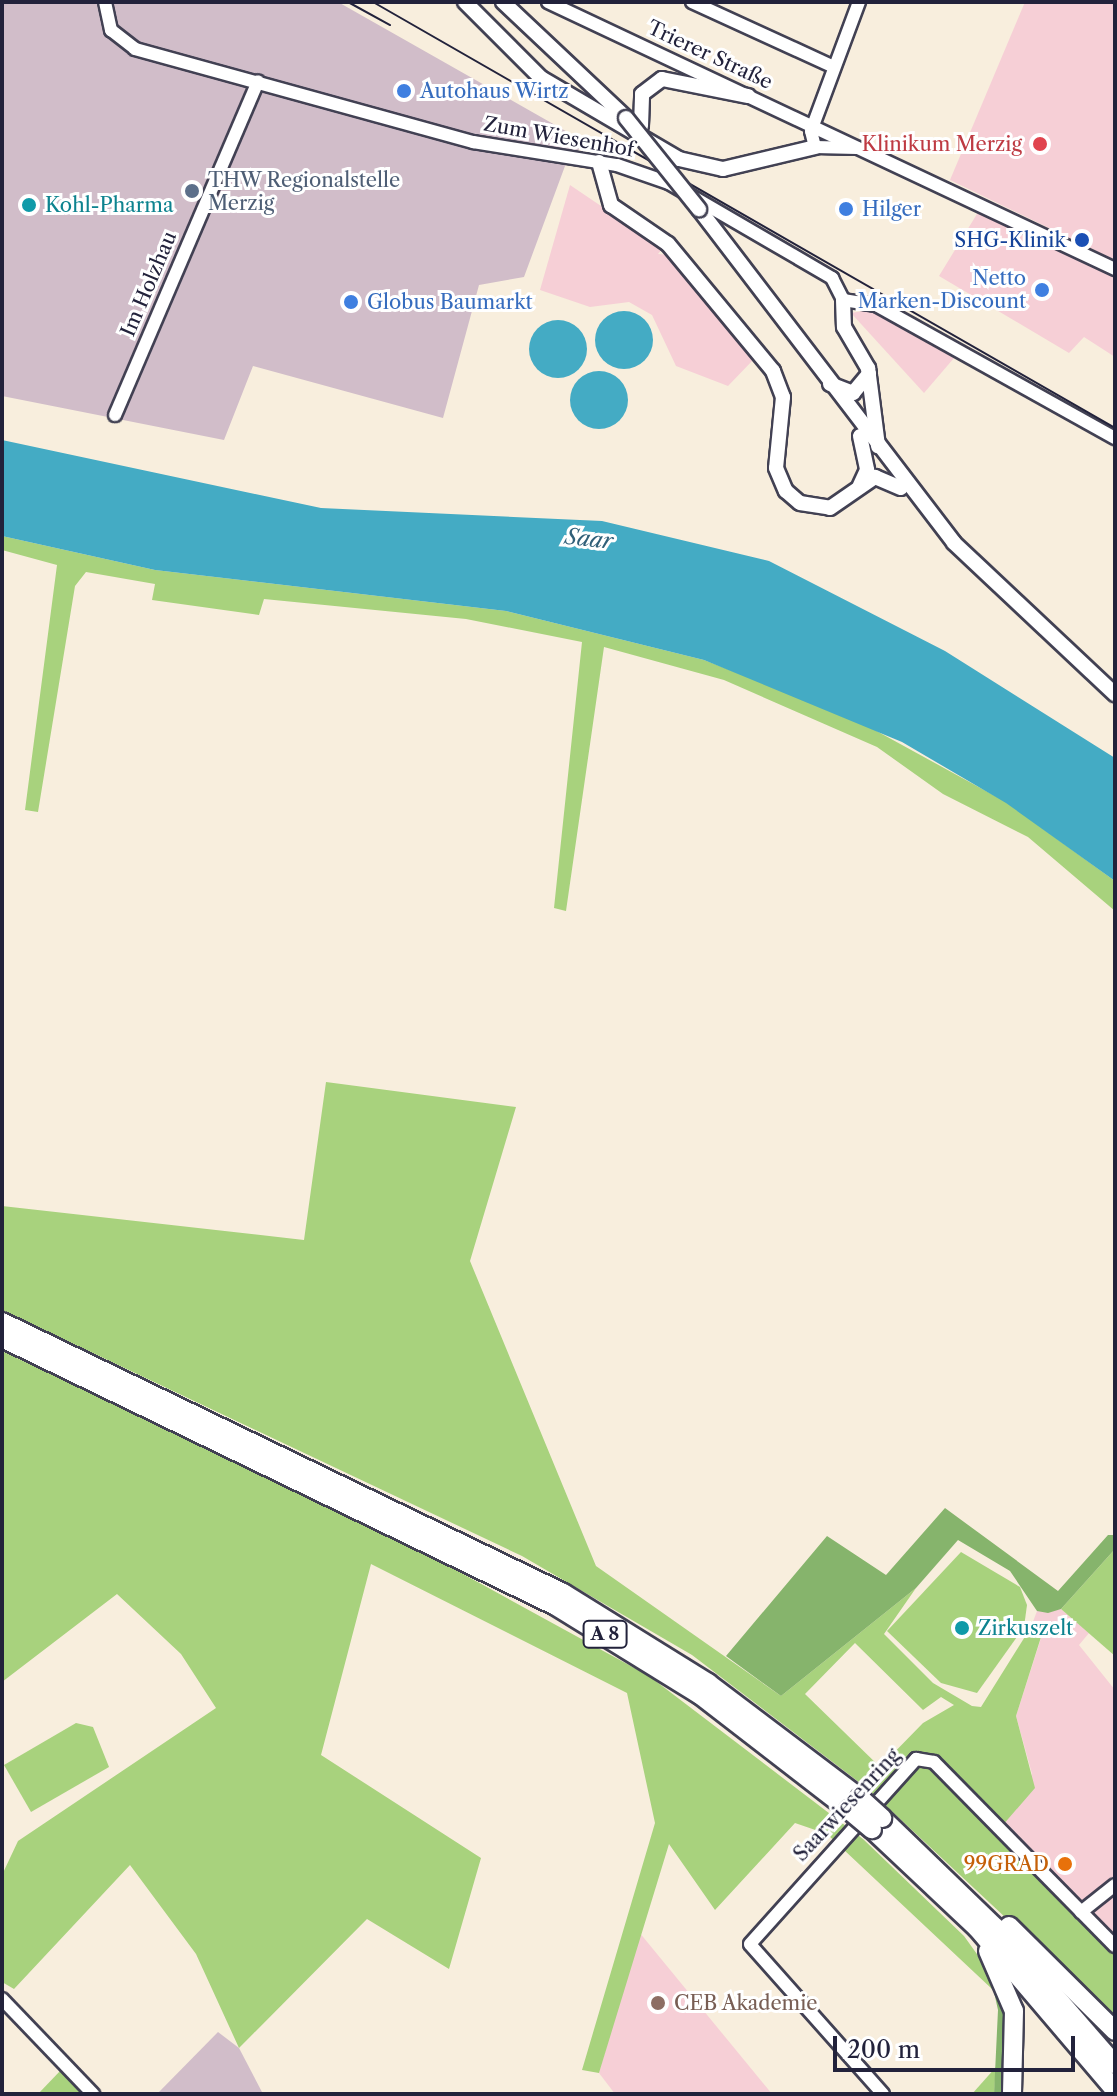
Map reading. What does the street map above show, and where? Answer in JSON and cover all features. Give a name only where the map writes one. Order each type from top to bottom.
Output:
[{"type":"highway","name":"A 8","points":[[2,1322],[368,1503]]},
{"type":"highway","name":"A 8","points":[[2,1338],[398,1517],[657,1649],[945,1877],[1115,2065]]},
{"type":"highway","name":"A 8","points":[[877,1823],[959,1909],[1115,2090]]},
{"type":"highway","points":[[945,1877],[986,1904],[1115,2031]]},
{"type":"highway","points":[[959,1909],[1012,2003],[1012,2094]]},
{"type":"main road","points":[[465,2],[541,78],[679,159],[723,169],[815,147]]},
{"type":"main road","points":[[503,2],[626,118],[656,154],[912,494],[1008,598],[1115,694]]},
{"type":"main road","points":[[656,154],[641,126],[642,94],[662,79],[748,96]]},
{"type":"main road","points":[[599,162],[608,201],[668,244],[773,371],[783,397],[776,468],[786,491],[800,503],[830,508],[859,487],[880,477],[912,494]]},
{"type":"main road","points":[[843,300],[844,327],[869,374],[880,454]]},
{"type":"main road","points":[[828,383],[853,393],[869,374]]},
{"type":"main road","points":[[852,417],[867,460],[859,487]]},
{"type":"street","name":"Zum Wiesenhof","points":[[105,2],[111,30],[135,49],[524,154],[599,162],[669,183],[832,278],[843,300]]},
{"type":"street","name":"Trierer Straße","points":[[548,2],[876,153],[1115,269]]},
{"type":"street","name":"Trierer Straße","points":[[692,2],[832,66]]},
{"type":"street","points":[[815,147],[812,124],[859,2]]},
{"type":"street","name":"Im Holzhau","points":[[115,415],[258,81]]},
{"type":"street","name":"Trierer Straße","points":[[815,147],[876,153]]},
{"type":"street","points":[[843,300],[876,305],[1115,438]]},
{"type":"street","name":"Saarwiesenring","points":[[883,2094],[750,1944],[922,1756],[1115,1946]]},
{"type":"street","points":[[1081,1912],[1115,1885]]},
{"type":"street","points":[[2,1999],[93,2094]]},
{"type":"shaded area","points":[[2,2],[338,2],[585,142],[565,166],[524,277],[479,285],[443,418],[253,366],[224,440],[2,396]]},
{"type":"shaded area","name":"Klinikum Merzig","points":[[1025,2],[1115,2],[1115,260],[950,180]]},
{"type":"shaded area","points":[[570,185],[663,248],[658,254],[669,255],[754,359],[728,386],[676,366],[652,315],[629,302],[590,307],[540,290]]},
{"type":"shaded area","points":[[980,209],[1115,278],[1115,357],[1084,337],[1069,353],[939,276]]},
{"type":"shaded area","points":[[869,310],[954,358],[924,393],[851,313]]},
{"type":"shaded area","points":[[1061,1609],[1089,1633],[1079,1645],[1115,1690],[1115,1952],[996,1833],[1032,1774],[1016,1716],[1041,1638],[1031,1627],[1037,1611]]},
{"type":"shaded area","name":"CEB Akademie","points":[[639,1932],[772,2094],[615,2094],[599,2073]]},
{"type":"shaded area","points":[[218,2032],[239,2048],[263,2094],[157,2094]]},
{"type":"green space","points":[[2,536],[155,570],[506,611],[704,660],[851,717],[1006,802],[1115,881],[1115,911],[1028,837],[943,794],[877,747],[724,680],[604,647],[566,911],[554,908],[582,642],[466,619],[264,599],[259,615],[152,600],[155,584],[86,572],[75,586],[38,812],[25,810],[57,565],[2,550]]},
{"type":"green space","points":[[326,1082],[516,1107],[470,1261],[596,1566],[781,1696],[916,1588],[884,1634],[933,1683],[972,1706],[981,1707],[1031,1627],[1041,1637],[1016,1716],[1035,1788],[996,1833],[1115,1952],[1115,2020],[868,1789],[692,1655],[522,1556],[2,1310],[2,1206],[304,1240]],"holes":[[[855,1643],[923,1710],[941,1697],[954,1705],[923,1723],[880,1767],[805,1694]]]},
{"type":"green space","points":[[2,1351],[390,1534],[649,1676],[863,1839],[964,1936],[992,1975],[992,1989],[827,1834],[795,1823],[715,1910],[669,1844],[599,2073],[582,2070],[655,1823],[627,1693],[371,1564],[321,1755],[481,1858],[449,1969],[367,1919],[239,2048],[196,1954],[130,1865],[14,1989],[2,1982],[2,1875],[18,1841],[216,1708],[181,1654],[117,1594],[2,1682]]},
{"type":"green space","points":[[945,1508],[1058,1591],[1108,1535],[1115,1535],[1115,1549],[1061,1609],[1048,1613],[1037,1611],[1010,1571],[958,1540],[916,1588],[781,1696],[726,1656],[827,1536],[886,1575]]},
{"type":"green space","points":[[1115,1549],[1115,1656],[1061,1609]]},
{"type":"green space","points":[[961,1552],[1020,1587],[1027,1605],[1024,1627],[977,1693],[941,1683],[887,1631]]},
{"type":"green space","points":[[76,1723],[93,1727],[109,1767],[31,1812],[4,1765]]},
{"type":"green space","points":[[990,1974],[1008,2029],[1002,2094],[994,2094],[998,2010]]},
{"type":"green space","points":[[996,2067],[994,2094],[972,2094]]},
{"type":"green space","points":[[61,2070],[83,2094],[38,2094]]},
{"type":"water","points":[[624,311],[645,319],[653,340],[645,361],[624,369],[603,361],[595,340],[603,319]]},
{"type":"water","points":[[558,320],[579,328],[587,349],[579,370],[558,378],[537,370],[529,349],[537,328]]},
{"type":"water","points":[[599,371],[620,379],[628,400],[620,421],[599,429],[578,421],[570,400],[578,379]]},
{"type":"water","name":"Saar","points":[[2,440],[321,508],[602,521],[769,561],[945,651],[1115,758],[1115,881],[1006,803],[902,742],[704,660],[506,611],[155,570],[2,536]]},
{"type":"railway","points":[[348,2],[390,25]]},
{"type":"railway","points":[[373,2],[1115,428]]},
{"type":"place","name":"Autohaus Wirtz","points":[[404,91]]},
{"type":"place","name":"Klinikum Merzig","points":[[1040,144]]},
{"type":"place","name":"THW Regionalstelle Merzig","points":[[192,191]]},
{"type":"place","name":"Kohl-Pharma","points":[[29,205]]},
{"type":"place","name":"Hilger","points":[[846,209]]},
{"type":"place","name":"SHG-Klinik","points":[[1082,240]]},
{"type":"place","name":"Netto Marken-Discount","points":[[1042,290]]},
{"type":"place","name":"Globus Baumarkt","points":[[351,302]]},
{"type":"place","name":"Zirkuszelt","points":[[962,1628]]},
{"type":"place","name":"99GRAD","points":[[1065,1864]]},
{"type":"place","name":"CEB Akademie","points":[[658,2003]]}]
